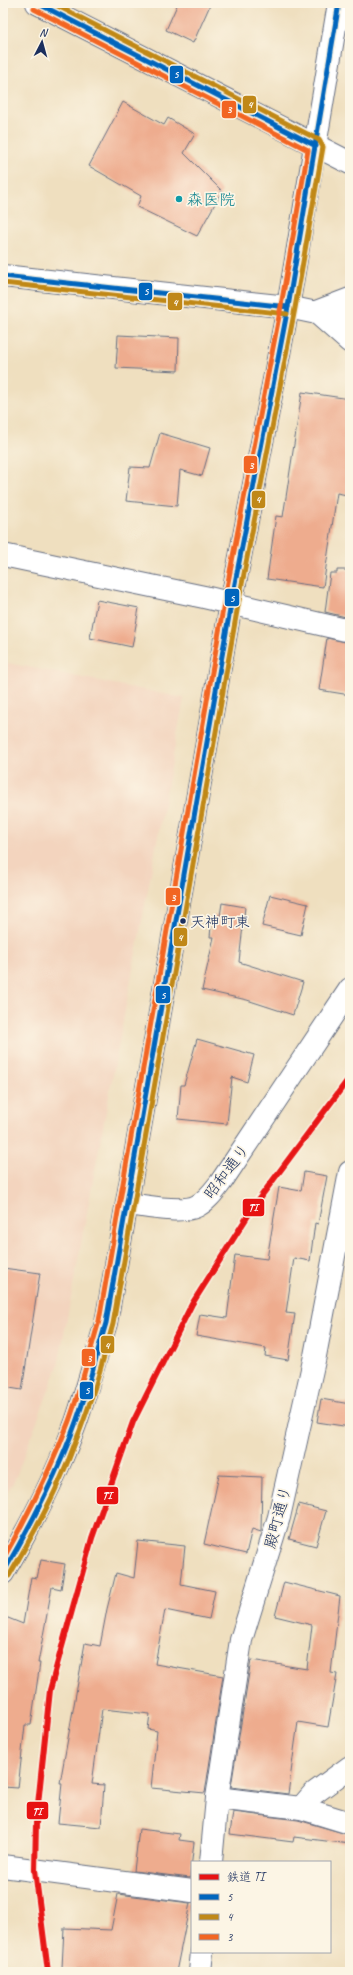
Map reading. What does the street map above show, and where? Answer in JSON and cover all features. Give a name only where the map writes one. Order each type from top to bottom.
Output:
[{"type":"street","points":[[37,3],[350,163]]},
{"type":"street","points":[[3,1573],[22,1541],[50,1484],[75,1423],[106,1324],[231,604],[288,307],[339,3]]},
{"type":"street","points":[[3,276],[288,307],[350,320]]},
{"type":"street","points":[[316,312],[350,299]]},
{"type":"street","points":[[316,312],[350,342]]},
{"type":"street","points":[[3,555],[350,631]]},
{"type":"street","name":"昭和通り","points":[[128,1204],[180,1210],[196,1207],[207,1199],[221,1182],[350,989]]},
{"type":"street","name":"殿町通り","points":[[211,1861],[217,1798],[241,1640],[279,1518],[315,1356],[350,1172]]},
{"type":"street","points":[[301,1808],[313,1794],[350,1767]]},
{"type":"street","points":[[217,1798],[301,1808],[350,1822]]},
{"type":"street","points":[[3,1866],[191,1891]]},
{"type":"street","points":[[200,1972],[202,1953]]},
{"type":"shaded area","points":[[3,662],[184,698],[58,1366],[15,1479],[3,1500]]},
{"type":"building","points":[[178,3],[211,3],[193,43],[166,30]]},
{"type":"building","points":[[123,102],[164,125],[168,118],[195,134],[184,153],[222,191],[197,236],[137,207],[141,196],[89,166]]},
{"type":"building","points":[[118,335],[179,338],[178,371],[116,368]]},
{"type":"building","points":[[302,392],[350,399],[350,475],[347,495],[337,493],[323,587],[267,579],[276,516],[283,517]]},
{"type":"building","points":[[160,433],[210,448],[202,476],[180,470],[177,506],[126,501],[130,467],[150,468]]},
{"type":"building","points":[[337,570],[350,570],[350,618],[325,612],[330,573],[337,573]]},
{"type":"building","points":[[97,600],[139,608],[132,647],[90,638]]},
{"type":"building","points":[[327,638],[350,643],[350,695],[319,690]]},
{"type":"building","points":[[270,895],[308,904],[301,935],[262,926]]},
{"type":"building","points":[[222,903],[245,907],[239,962],[303,982],[293,1015],[247,1000],[202,990],[214,937],[210,937],[212,916],[220,916]]},
{"type":"building","points":[[197,1039],[254,1055],[247,1082],[232,1077],[227,1124],[178,1119],[181,1085],[184,1085]]},
{"type":"building","points":[[304,1172],[327,1176],[318,1224],[315,1223],[310,1261],[294,1258],[286,1313],[295,1314],[288,1360],[265,1356],[266,1348],[196,1336],[200,1314],[227,1318],[235,1255],[267,1259],[279,1187],[301,1191]]},
{"type":"building","points":[[3,1268],[40,1273],[22,1390],[3,1387]]},
{"type":"building","points":[[321,1399],[350,1404],[350,1427],[317,1422]]},
{"type":"building","points":[[219,1475],[262,1477],[261,1532],[252,1529],[246,1554],[204,1544]]},
{"type":"building","points":[[299,1504],[326,1511],[316,1546],[289,1539]]},
{"type":"building","points":[[138,1541],[185,1546],[181,1584],[215,1591],[209,1619],[165,1610],[155,1664],[223,1676],[205,1793],[151,1788],[157,1731],[148,1729],[150,1714],[102,1709],[92,1784],[104,1785],[101,1827],[58,1823],[62,1783],[60,1783],[85,1643],[100,1646],[116,1573],[134,1578]]},
{"type":"building","points":[[41,1560],[65,1564],[61,1589],[52,1587],[38,1663],[40,1663],[31,1725],[25,1725],[18,1788],[3,1787],[3,1616],[23,1624],[31,1577],[37,1578]]},
{"type":"building","points":[[284,1582],[340,1596],[331,1673],[337,1674],[328,1727],[298,1722],[288,1794],[231,1787],[251,1660],[307,1669],[312,1625],[275,1616]]},
{"type":"building","points":[[233,1812],[298,1820],[350,1835],[350,1844],[294,1837],[293,1842],[230,1834]]},
{"type":"building","points":[[139,1829],[180,1834],[179,1840],[194,1842],[190,1878],[134,1871]]},
{"type":"building","points":[[118,1894],[190,1903],[176,1972],[115,1972],[62,1968],[64,1928],[111,1930]]},
{"type":"rail line","name":"TI","points":[[48,1972],[35,1870],[36,1823],[50,1690],[92,1538],[133,1422],[192,1304],[256,1203],[350,1077]]},
{"type":"transit line","name":"5","points":[[37,3],[316,146]]},
{"type":"transit line","name":"4","points":[[9,1576],[45,1511],[61,1478],[91,1399],[113,1324],[238,605],[295,308],[323,147],[319,140],[52,3]]},
{"type":"transit line","name":"5","points":[[3,1573],[24,1537],[69,1442],[84,1398],[106,1323],[231,604],[288,307],[339,3]]},
{"type":"transit line","name":"3","points":[[3,1559],[39,1492],[55,1457],[69,1421],[99,1321],[224,603],[281,306],[308,150],[34,9]]},
{"type":"transit line","name":"5","points":[[3,276],[288,307]]},
{"type":"transit line","name":"4","points":[[3,283],[287,314]]},
{"type":"place","name":"森医院","points":[[179,199]]},
{"type":"place","name":"天神町東","points":[[183,921]]}]
